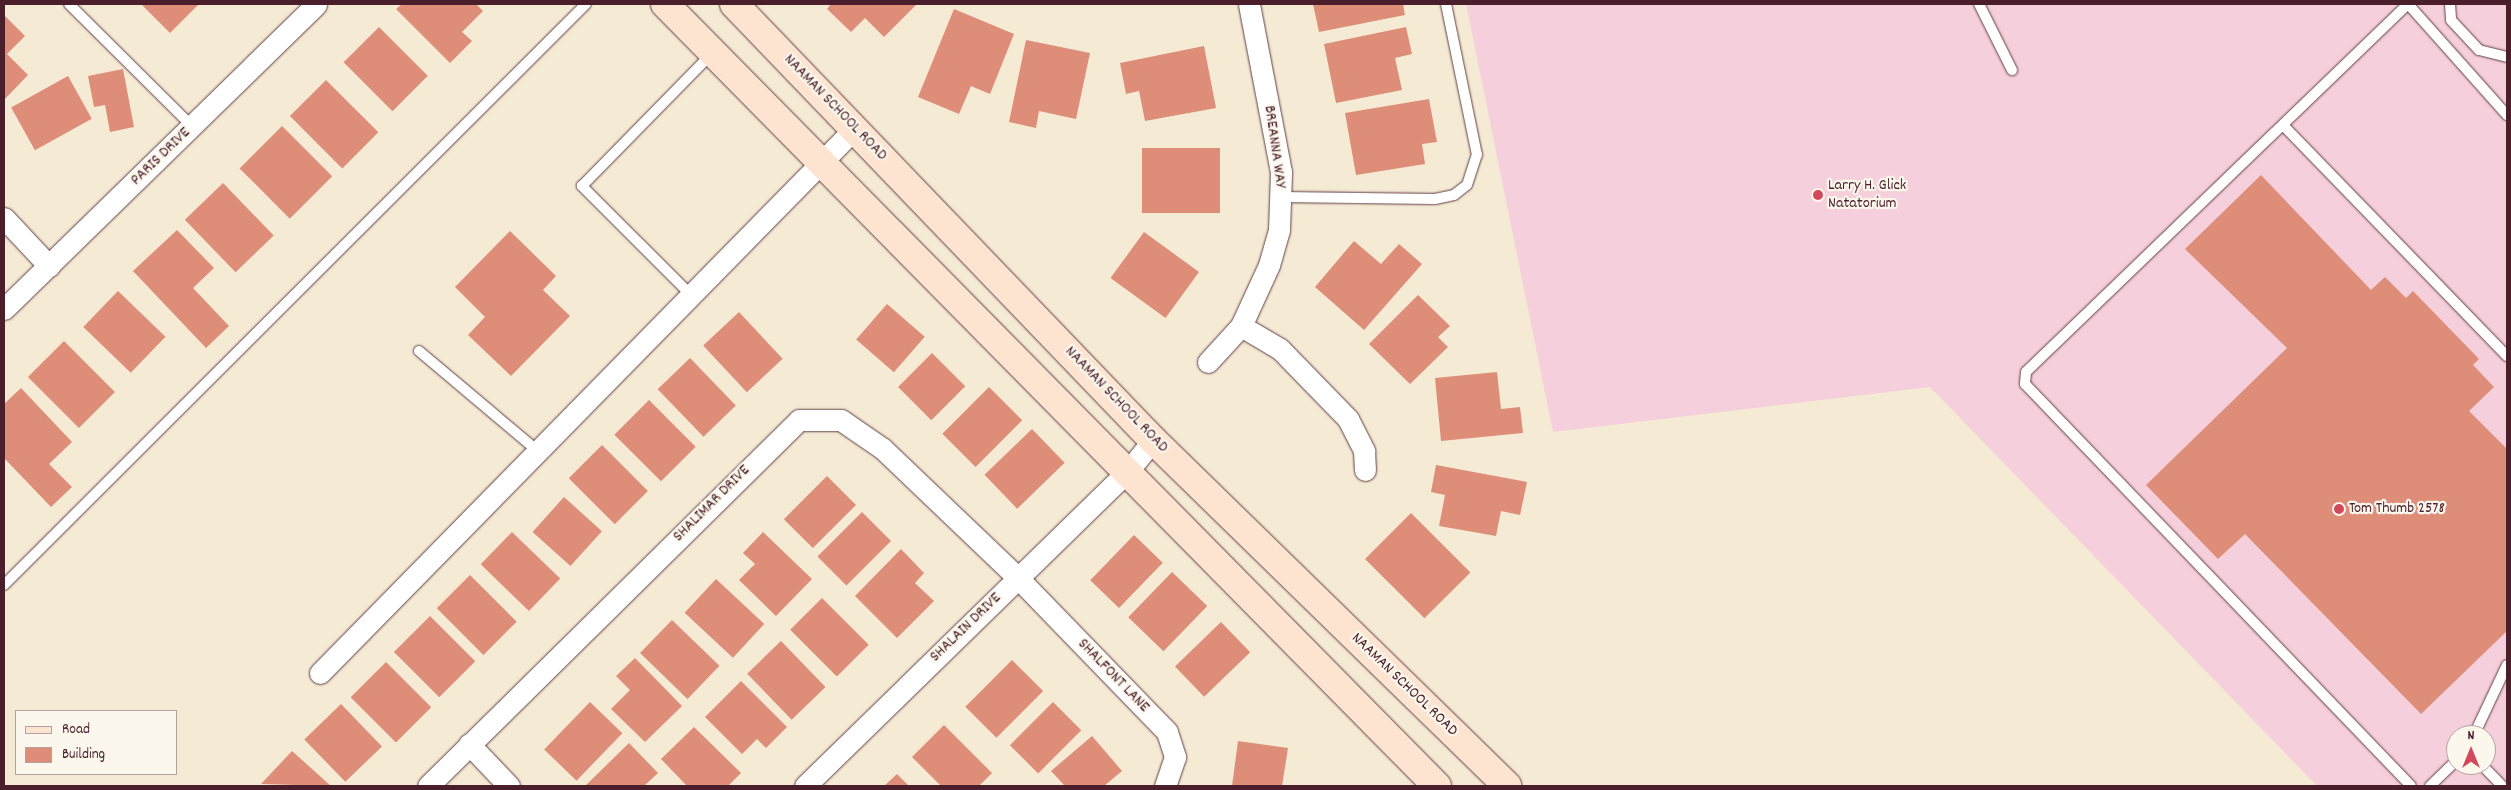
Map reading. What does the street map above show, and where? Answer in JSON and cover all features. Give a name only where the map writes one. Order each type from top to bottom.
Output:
[{"type":"main road","points":[[665,4],[1128,471],[1428,784]]},
{"type":"main road","name":"NAAMAN SCHOOL ROAD","points":[[734,4],[1153,440],[1507,786]]},
{"type":"street","name":"PARIS DRIVE","points":[[4,309],[316,4]]},
{"type":"street","name":"BREANNA WAY","points":[[1208,362],[1241,326],[1270,265],[1281,196],[1281,172],[1249,4]]},
{"type":"street","points":[[320,673],[824,164],[855,128]]},
{"type":"street","points":[[4,218],[49,266]]},
{"type":"street","points":[[1241,326],[1280,349],[1348,419],[1364,451],[1365,470]]},
{"type":"street","name":"SHALIMAR DRIVE","points":[[428,786],[799,420],[841,420],[884,449],[1018,578]]},
{"type":"street","points":[[1128,471],[1153,440]]},
{"type":"street","name":"SHALAIN DRIVE","points":[[805,786],[1128,471]]},
{"type":"street","name":"SHALFONT LANE","points":[[1018,578],[1168,732],[1175,757],[1165,786]]},
{"type":"street","points":[[470,744],[509,786]]},
{"type":"lane","points":[[69,4],[192,126]]},
{"type":"lane","points":[[4,585],[586,4]]},
{"type":"lane","points":[[1281,196],[1435,199],[1454,195],[1467,185],[1477,155],[1446,4]]},
{"type":"lane","points":[[1978,4],[2012,70]]},
{"type":"lane","points":[[2411,786],[2025,384],[2026,372],[2408,4],[2507,114]]},
{"type":"lane","points":[[2450,4],[2450,20],[2479,50],[2507,57]]},
{"type":"lane","points":[[693,296],[582,186],[713,52]]},
{"type":"lane","points":[[2283,125],[2507,356]]},
{"type":"lane","points":[[419,351],[539,452]]},
{"type":"lane","points":[[2479,725],[2507,665]]},
{"type":"lane","points":[[2430,786],[2446,771]]},
{"type":"lane","points":[[2492,775],[2502,786]]},
{"type":"shaded area","points":[[1466,4],[2507,4],[2507,786],[2317,786],[1930,387],[1553,432]]},
{"type":"building","points":[[141,4],[199,4],[170,33]]},
{"type":"building","points":[[402,4],[476,4],[483,11],[462,32],[472,41],[450,63],[396,9]]},
{"type":"building","points":[[831,4],[917,4],[884,37],[865,18],[851,32],[827,9]]},
{"type":"building","points":[[1313,4],[1403,4],[1405,15],[1319,32]]},
{"type":"building","points":[[954,9],[1014,34],[990,94],[971,86],[959,114],[918,97]]},
{"type":"building","points":[[4,15],[25,36],[7,54],[28,75],[4,100]]},
{"type":"building","points":[[379,27],[428,76],[392,111],[344,62]]},
{"type":"building","points":[[1406,27],[1412,54],[1395,58],[1402,90],[1336,103],[1324,44]]},
{"type":"building","points":[[1026,40],[1090,53],[1076,119],[1039,111],[1036,128],[1009,122]]},
{"type":"building","points":[[1204,46],[1216,108],[1145,121],[1139,91],[1126,94],[1120,63]]},
{"type":"building","points":[[123,69],[134,127],[110,132],[105,105],[94,107],[88,76]]},
{"type":"building","points":[[68,76],[92,119],[35,150],[11,108]]},
{"type":"building","points":[[326,80],[378,132],[342,168],[290,116]]},
{"type":"building","points":[[1429,99],[1437,142],[1422,144],[1425,164],[1356,175],[1345,113]]},
{"type":"building","points":[[282,126],[332,176],[290,219],[240,168]]},
{"type":"building","points":[[1142,148],[1220,148],[1220,213],[1142,213]]},
{"type":"building","name":"Tom Thumb 2578","points":[[2261,175],[2371,290],[2385,277],[2406,298],[2413,291],[2479,359],[2473,365],[2494,387],[2469,411],[2507,449],[2507,631],[2421,714],[2245,534],[2218,559],[2146,485],[2287,348],[2185,249]]},
{"type":"building","points":[[223,183],[274,236],[236,272],[185,220]]},
{"type":"building","points":[[177,230],[214,268],[193,288],[229,326],[206,348],[133,271]]},
{"type":"building","points":[[510,231],[556,276],[543,290],[570,316],[511,376],[468,335],[485,317],[455,287]]},
{"type":"building","points":[[1144,232],[1199,272],[1166,318],[1110,278]]},
{"type":"building","points":[[1354,241],[1381,264],[1399,244],[1422,264],[1364,330],[1315,287]]},
{"type":"building","points":[[118,291],[165,337],[131,373],[83,327]]},
{"type":"building","points":[[1418,295],[1450,326],[1438,337],[1448,347],[1410,384],[1369,344]]},
{"type":"building","points":[[887,304],[925,337],[894,372],[856,339]]},
{"type":"building","points":[[739,312],[783,359],[747,392],[703,345]]},
{"type":"building","points":[[64,341],[115,392],[79,428],[28,377]]},
{"type":"building","points":[[932,353],[965,386],[931,420],[898,387]]},
{"type":"building","points":[[690,358],[736,405],[703,437],[658,389]]},
{"type":"building","points":[[1497,372],[1501,409],[1520,407],[1523,433],[1441,441],[1435,378]]},
{"type":"building","points":[[989,387],[1022,420],[976,467],[942,434]]},
{"type":"building","points":[[21,388],[72,442],[49,464],[72,487],[51,507],[4,458],[4,404]]},
{"type":"building","points":[[649,400],[696,447],[661,481],[614,435]]},
{"type":"building","points":[[1032,429],[1065,463],[1017,509],[985,475]]},
{"type":"building","points":[[602,445],[648,491],[615,524],[569,478]]},
{"type":"building","points":[[1436,465],[1527,482],[1520,515],[1501,511],[1496,536],[1439,526],[1445,495],[1431,492]]},
{"type":"building","points":[[827,476],[856,505],[813,548],[784,519]]},
{"type":"building","points":[[564,497],[602,531],[570,566],[533,532]]},
{"type":"building","points":[[862,512],[891,541],[846,586],[817,557]]},
{"type":"building","points":[[1411,513],[1470,572],[1424,618],[1365,559]]},
{"type":"building","points":[[512,532],[560,579],[529,611],[481,564]]},
{"type":"building","points":[[763,532],[812,579],[776,616],[739,580],[755,564],[743,553]]},
{"type":"building","points":[[1134,535],[1163,563],[1119,608],[1090,580]]},
{"type":"building","points":[[901,549],[924,573],[915,583],[934,601],[897,638],[855,596]]},
{"type":"building","points":[[1172,572],[1207,606],[1163,651],[1128,617]]},
{"type":"building","points":[[470,575],[517,622],[483,655],[437,608]]},
{"type":"building","points":[[716,579],[764,624],[733,658],[685,613]]},
{"type":"building","points":[[822,598],[869,645],[837,676],[790,630]]},
{"type":"building","points":[[430,616],[475,661],[439,697],[394,652]]},
{"type":"building","points":[[672,620],[719,666],[688,699],[640,653]]},
{"type":"building","points":[[1221,622],[1250,652],[1204,697],[1175,666]]},
{"type":"building","points":[[781,641],[825,687],[792,720],[747,674]]},
{"type":"building","points":[[635,658],[682,706],[645,742],[611,709],[630,690],[616,676]]},
{"type":"building","points":[[1012,660],[1043,691],[996,738],[965,707]]},
{"type":"building","points":[[386,662],[431,707],[396,743],[351,697]]},
{"type":"building","points":[[741,681],[787,727],[766,748],[757,739],[742,754],[705,717]]},
{"type":"building","points":[[590,702],[622,733],[577,781],[544,749]]},
{"type":"building","points":[[1053,702],[1081,730],[1038,773],[1010,745]]},
{"type":"building","points":[[341,704],[382,746],[345,782],[304,739]]},
{"type":"building","points":[[944,725],[992,773],[979,786],[941,786],[912,757]]},
{"type":"building","points":[[694,727],[741,773],[728,786],[687,786],[661,759]]},
{"type":"building","points":[[1092,736],[1122,771],[1104,786],[1065,786],[1051,771]]},
{"type":"building","points":[[1238,741],[1288,748],[1282,786],[1232,786]]},
{"type":"building","points":[[629,743],[658,773],[644,786],[585,786]]},
{"type":"building","points":[[292,751],[331,786],[261,784]]},
{"type":"building","points":[[897,774],[909,786],[884,786]]},
{"type":"place","name":"Larry H. Glick Natatorium","points":[[1818,195]]},
{"type":"place","name":"Tom Thumb 2578","points":[[2339,509]]}]
